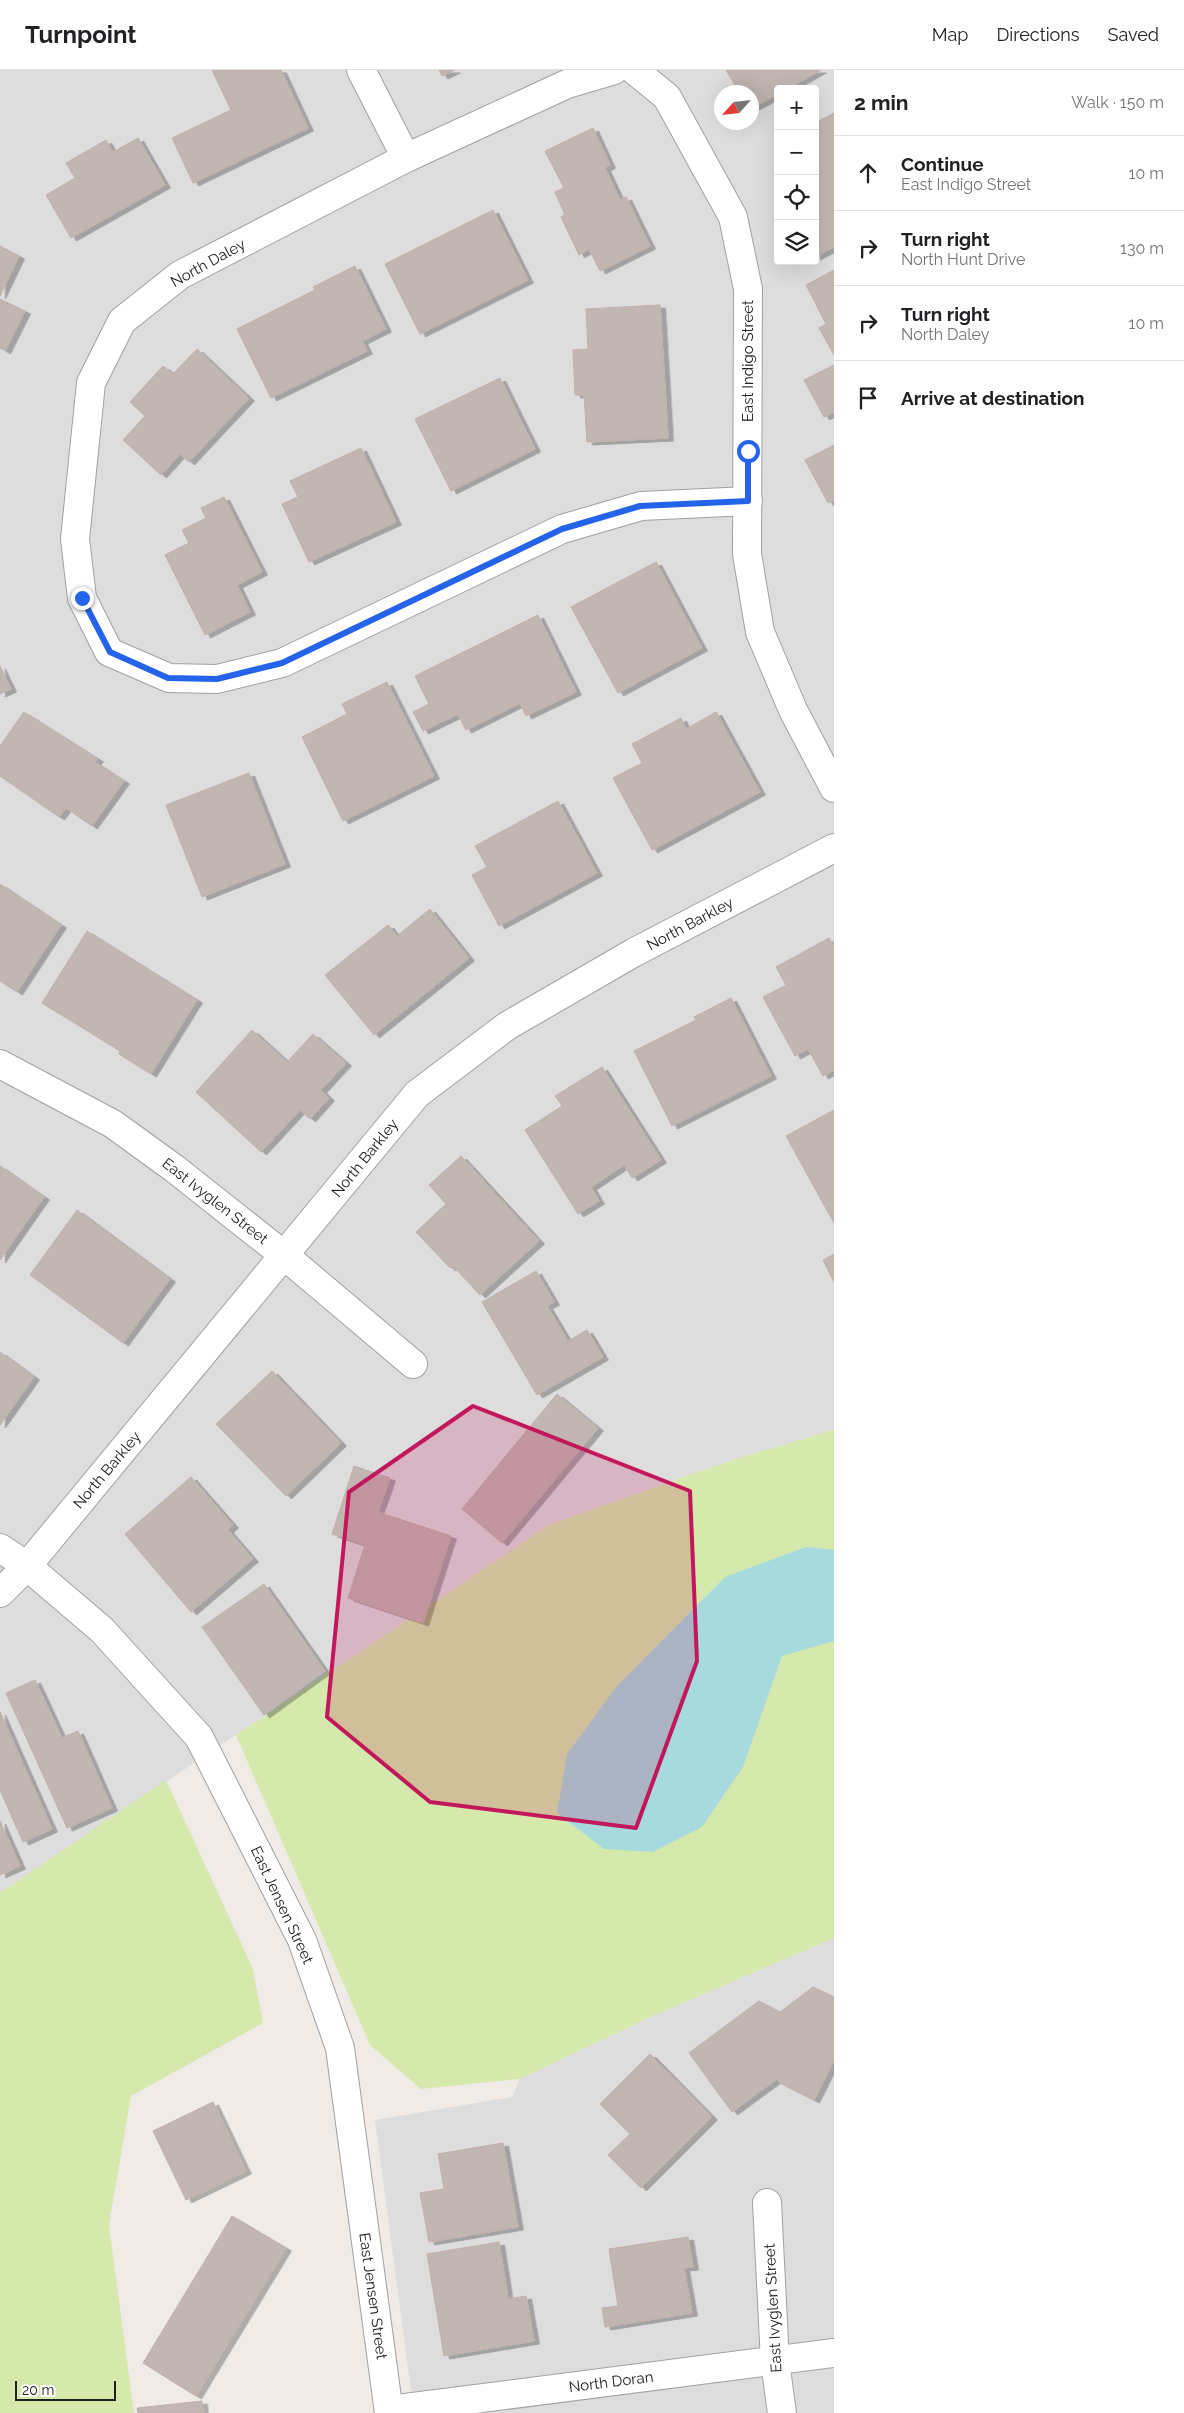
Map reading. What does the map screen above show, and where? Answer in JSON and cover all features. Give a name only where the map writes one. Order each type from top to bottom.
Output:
[{"type":"street","points":[[361,70],[406,158]]},
{"type":"street","name":"North Daley","points":[[614,70],[567,84],[406,158],[180,275],[122,321],[91,383],[75,539],[82,598],[110,652],[168,678],[217,679],[282,663],[562,529],[640,506],[748,501]]},
{"type":"street","name":"East Indigo Street","points":[[634,70],[667,97],[734,217],[748,289],[747,554],[760,632],[793,710],[834,788]]},
{"type":"street","name":"North Barkley","points":[[0,1593],[27,1566],[417,1094],[507,1026],[633,953],[834,848]]},
{"type":"street","name":"East Ivyglen Street","points":[[0,1064],[113,1124],[175,1169],[285,1256],[413,1364]]},
{"type":"street","name":"East Jensen Street","points":[[0,1548],[27,1566],[102,1630],[199,1737],[302,1940],[340,2048],[389,2411]]},
{"type":"street","name":"East Ivyglen Street","points":[[767,2203],[775,2362],[782,2413]]},
{"type":"street","name":"North Doran","points":[[389,2411],[834,2353]]},
{"type":"highlighted area","points":[[473,1406],[690,1491],[697,1661],[636,1828],[430,1802],[327,1717],[349,1492]]},
{"type":"shaded area","points":[[0,70],[834,70],[834,1430],[736,1459],[551,1524],[0,1893]]},
{"type":"shaded area","points":[[834,1938],[834,2413],[414,2413],[375,2120],[512,2097],[520,2079],[653,2016]]},
{"type":"green space","points":[[834,1430],[834,1938],[653,2016],[520,2079],[421,2089],[370,2045],[236,1735],[551,1524],[736,1459]]},
{"type":"green space","points":[[166,1780],[253,1969],[263,2023],[131,2096],[109,2225],[134,2413],[0,2413],[0,1893]]},
{"type":"water","points":[[806,1547],[834,1550],[834,1641],[782,1656],[743,1767],[702,1827],[653,1852],[604,1849],[557,1813],[567,1754],[617,1686],[725,1577]]},
{"type":"building","points":[[212,70],[281,70],[308,128],[193,183],[172,138],[231,110]]},
{"type":"building","points":[[439,70],[455,70],[442,76]]},
{"type":"building","points":[[726,70],[821,70],[794,85],[774,85],[774,96],[759,104],[759,85],[735,85]]},
{"type":"building","points":[[834,113],[834,247],[819,255],[819,130],[819,121]]},
{"type":"building","points":[[593,128],[610,165],[605,168],[620,200],[626,197],[650,246],[600,271],[589,249],[579,255],[561,217],[565,215],[555,192],[564,188],[545,151]]},
{"type":"building","points":[[138,138],[165,185],[71,238],[46,195],[75,178],[66,163],[106,140],[113,152]]},
{"type":"building","points":[[493,210],[528,280],[420,334],[385,264]]},
{"type":"building","points":[[0,246],[19,256],[0,296]]},
{"type":"building","points":[[355,266],[386,329],[362,341],[367,351],[271,398],[237,329],[315,290],[313,287]]},
{"type":"building","points":[[834,270],[834,355],[819,328],[826,324],[806,285]]},
{"type":"building","points":[[0,299],[25,311],[5,351],[0,348]]},
{"type":"building","points":[[660,305],[668,438],[587,442],[584,395],[575,395],[573,350],[588,349],[586,309]]},
{"type":"building","points":[[197,349],[249,398],[189,462],[180,454],[161,475],[123,440],[145,416],[130,402],[163,366],[173,374]]},
{"type":"building","points":[[834,365],[834,412],[824,417],[804,380]]},
{"type":"building","points":[[500,378],[535,449],[451,491],[415,419]]},
{"type":"building","points":[[834,445],[834,500],[828,503],[805,460]]},
{"type":"building","points":[[361,448],[396,522],[309,562],[282,504],[298,497],[290,481]]},
{"type":"building","points":[[224,497],[262,572],[237,585],[250,612],[205,635],[165,555],[189,543],[182,530],[206,518],[201,508]]},
{"type":"building","points":[[656,562],[702,648],[618,693],[571,607]]},
{"type":"building","points":[[538,615],[576,692],[526,716],[520,703],[466,730],[458,714],[423,731],[413,712],[429,704],[415,676]]},
{"type":"building","points":[[0,666],[11,689],[0,694]]},
{"type":"building","points":[[387,682],[434,776],[343,821],[302,737],[347,714],[342,704]]},
{"type":"building","points":[[24,712],[98,759],[95,762],[124,781],[92,826],[66,808],[59,817],[0,776],[0,746]]},
{"type":"building","points":[[716,712],[760,792],[652,850],[613,778],[642,763],[632,744],[681,718],[686,729]]},
{"type":"building","points":[[249,773],[285,864],[202,897],[166,805]]},
{"type":"building","points":[[558,801],[597,873],[499,926],[472,875],[487,867],[475,846]]},
{"type":"building","points":[[0,884],[61,925],[17,992],[0,981]]},
{"type":"building","points":[[430,909],[469,958],[374,1035],[325,975],[388,925],[397,936]]},
{"type":"building","points":[[87,931],[197,1000],[151,1074],[119,1054],[120,1051],[42,1003]]},
{"type":"building","points":[[829,938],[834,946],[834,1070],[823,1076],[808,1049],[795,1056],[763,997],[786,985],[776,967]]},
{"type":"building","points":[[731,998],[771,1076],[672,1126],[634,1051],[696,1020],[694,1017]]},
{"type":"building","points":[[252,1030],[287,1062],[313,1034],[346,1063],[321,1090],[329,1098],[310,1119],[300,1110],[261,1152],[196,1092]]},
{"type":"building","points":[[602,1067],[661,1160],[632,1178],[624,1165],[591,1187],[599,1201],[578,1214],[525,1130],[562,1106],[555,1096]]},
{"type":"building","points":[[834,1110],[834,1223],[786,1136]]},
{"type":"building","points":[[461,1156],[539,1241],[480,1295],[453,1266],[450,1268],[416,1232],[446,1204],[429,1185]]},
{"type":"building","points":[[0,1166],[44,1197],[0,1260]]},
{"type":"building","points":[[77,1210],[170,1279],[123,1343],[30,1275]]},
{"type":"building","points":[[834,1254],[834,1282],[823,1260]]},
{"type":"building","points":[[536,1271],[554,1302],[547,1306],[568,1341],[587,1330],[603,1357],[537,1395],[482,1302]]},
{"type":"building","points":[[0,1352],[34,1377],[0,1425]]},
{"type":"building","points":[[272,1371],[341,1443],[286,1496],[216,1424]]},
{"type":"building","points":[[557,1394],[598,1428],[502,1543],[462,1509]]},
{"type":"building","points":[[354,1466],[390,1478],[378,1512],[451,1536],[423,1623],[348,1598],[365,1545],[332,1534]]},
{"type":"building","points":[[191,1477],[233,1525],[228,1530],[253,1559],[191,1612],[125,1534]]},
{"type":"building","points":[[264,1584],[325,1671],[264,1715],[202,1627]]},
{"type":"building","points":[[35,1680],[62,1738],[78,1731],[112,1808],[67,1828],[6,1693]]},
{"type":"building","points":[[0,1712],[52,1829],[23,1842],[0,1790]]},
{"type":"building","points":[[0,1821],[20,1866],[0,1875]]},
{"type":"building","points":[[813,1987],[834,1997],[834,2060],[814,2100],[780,2083],[777,2079],[732,2112],[689,2053],[759,2001],[780,2012]]},
{"type":"building","points":[[650,2054],[712,2117],[641,2188],[608,2155],[630,2134],[600,2104]]},
{"type":"building","points":[[213,2102],[246,2171],[186,2200],[153,2131]]},
{"type":"building","points":[[503,2143],[518,2227],[429,2242],[420,2193],[444,2189],[438,2154]]},
{"type":"building","points":[[232,2216],[286,2248],[196,2396],[143,2363]]},
{"type":"building","points":[[688,2237],[693,2267],[684,2268],[692,2313],[605,2327],[602,2308],[618,2306],[609,2249]]},
{"type":"building","points":[[499,2242],[508,2299],[526,2296],[534,2341],[444,2356],[427,2254]]},
{"type":"building","points":[[202,2401],[203,2413],[138,2413],[137,2408]]},
{"type":"route","points":[[82,598],[110,652],[168,678],[217,679],[282,663],[562,529],[640,506],[748,501],[748,451]]}]
